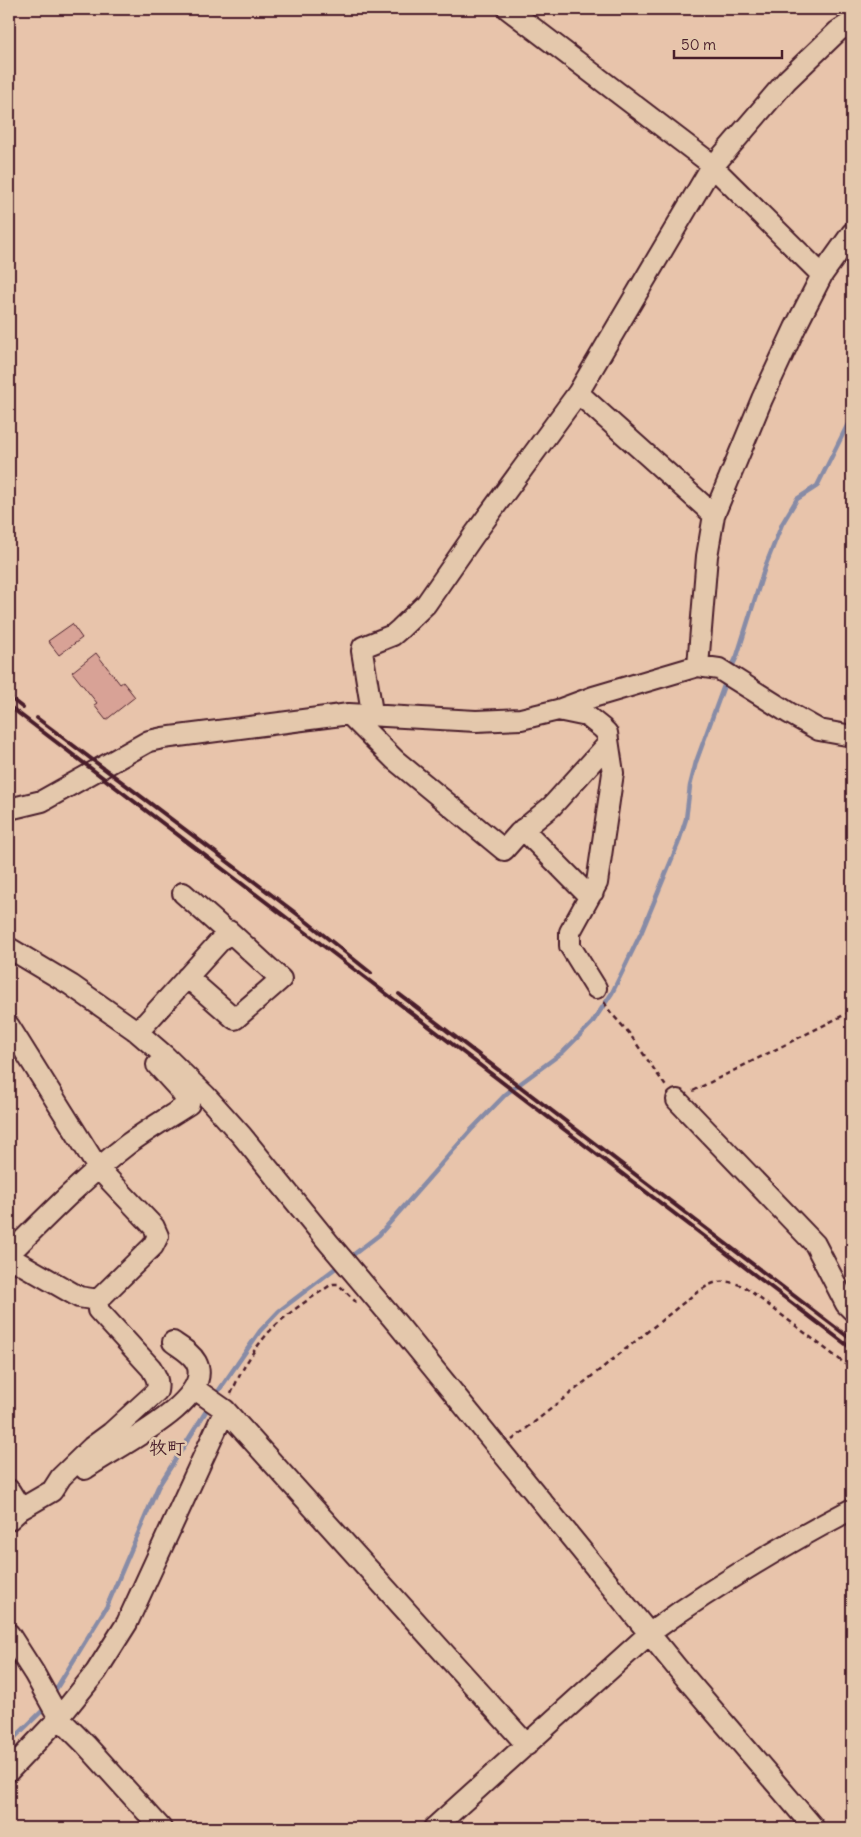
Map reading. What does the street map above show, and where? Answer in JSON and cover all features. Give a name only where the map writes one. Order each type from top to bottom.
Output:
[{"type":"street","points":[[508,9],[713,166],[822,274]]},
{"type":"street","points":[[370,716],[371,706],[362,651],[363,647],[393,635],[426,604],[578,393],[713,166],[788,80],[838,31],[852,22]]},
{"type":"street","points":[[698,666],[707,556],[714,515],[762,399],[795,328],[822,274],[852,233]]},
{"type":"street","points":[[578,393],[714,515]]},
{"type":"street","points":[[9,809],[42,801],[149,741],[195,733],[349,714],[476,722],[505,721],[534,717],[593,697],[698,666],[719,669],[819,730],[852,736]]},
{"type":"street","points":[[558,710],[587,716],[596,722],[606,733],[613,773],[597,883],[570,932],[569,939],[570,946],[596,988]]},
{"type":"street","points":[[349,714],[395,760],[504,850],[524,829],[552,806],[608,744]]},
{"type":"street","points":[[524,829],[584,892],[593,892]]},
{"type":"street","points":[[183,893],[228,933],[229,931],[281,979],[235,1019],[187,977]]},
{"type":"street","points":[[98,1300],[80,1297],[9,1256],[98,1168],[129,1143],[189,1104],[172,1082],[128,1036],[132,1028],[146,1023],[228,933]]},
{"type":"street","points":[[9,948],[71,985],[132,1028],[164,1055],[206,1096],[242,1136],[399,1326],[678,1669],[814,1828]]},
{"type":"street","points":[[9,1026],[98,1168],[154,1227],[158,1236],[153,1246],[98,1300],[98,1310],[151,1368],[158,1379],[157,1391],[86,1453],[61,1477],[52,1491]]},
{"type":"street","points":[[677,1100],[815,1244],[846,1304],[852,1310]]},
{"type":"street","points":[[9,1490],[15,1515],[98,1459],[157,1425],[197,1390],[199,1378],[197,1363],[184,1349],[173,1342]]},
{"type":"street","points":[[197,1390],[223,1409],[527,1745]]},
{"type":"street","points":[[9,1771],[57,1714],[96,1672],[126,1623],[223,1409]]},
{"type":"street","points":[[434,1828],[650,1633],[686,1606],[775,1551],[852,1509]]},
{"type":"street","points":[[9,1634],[34,1672],[57,1714],[161,1828]]},
{"type":"path","points":[[611,1014],[629,1033],[677,1100],[852,1011]]},
{"type":"path","points":[[500,1450],[692,1296],[709,1284],[721,1280],[734,1282],[745,1287],[852,1369]]},
{"type":"path","points":[[223,1409],[259,1343],[284,1318],[332,1284],[338,1284],[361,1306]]},
{"type":"building","points":[[72,624],[82,638],[59,655],[48,641]]},
{"type":"building","points":[[96,653],[120,684],[123,682],[135,697],[106,720],[94,705],[97,703],[72,672]]},
{"type":"waterway","points":[[730,671],[737,656],[765,567],[782,524],[797,499],[817,486],[852,416]]},
{"type":"waterway","points":[[349,1258],[379,1235],[471,1130],[506,1094],[563,1052],[592,1023],[612,993],[642,931],[678,844],[686,819],[690,786],[696,762],[726,680]]},
{"type":"waterway","points":[[215,1396],[260,1331],[279,1311],[341,1264]]},
{"type":"waterway","points":[[53,1694],[107,1606],[158,1487],[210,1405]]},
{"type":"waterway","points":[[9,1743],[46,1705]]},
{"type":"railway","points":[[9,697],[23,708]]},
{"type":"railway","points":[[9,706],[852,1349]]},
{"type":"railway","points":[[37,718],[301,917],[371,973]]},
{"type":"railway","points":[[399,994],[852,1340]]},
{"type":"district","name":"牧町","points":[[167,1447]]}]
